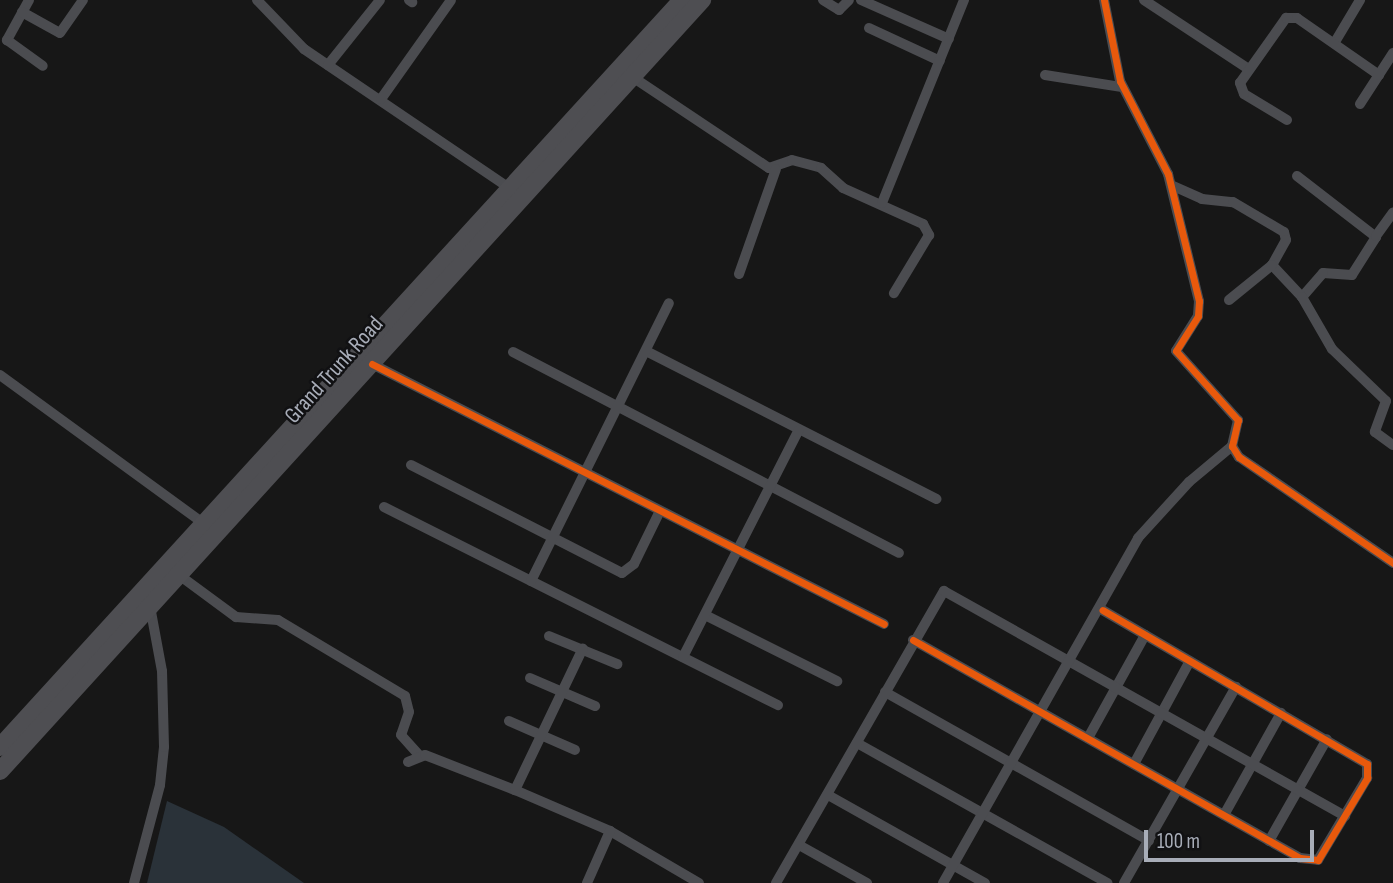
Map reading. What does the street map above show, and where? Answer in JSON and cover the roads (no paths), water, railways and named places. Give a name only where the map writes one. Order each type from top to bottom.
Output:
[{"type":"highway","name":"Grand Trunk Road","points":[[0,771],[204,524],[512,190],[682,0]]},
{"type":"highway","name":"Grand Trunk Road","points":[[0,747],[130,616],[150,606],[702,0]]},
{"type":"street","points":[[29,0],[7,40],[43,66]]},
{"type":"street","points":[[22,12],[60,33],[83,0]]},
{"type":"street","points":[[257,0],[328,65],[512,190]]},
{"type":"street","points":[[328,65],[380,0]]},
{"type":"street","points":[[381,99],[451,0]]},
{"type":"street","points":[[822,0],[843,10],[849,0]]},
{"type":"street","points":[[861,0],[948,38]]},
{"type":"street","points":[[882,203],[964,0]]},
{"type":"street","points":[[943,883],[1042,712],[1069,657],[1102,610],[1155,517],[1232,446],[1238,420],[1176,351],[1199,311],[1171,185],[1122,87],[1104,0]]},
{"type":"street","points":[[1144,0],[1247,68]]},
{"type":"street","points":[[1335,42],[1360,0]]},
{"type":"street","points":[[1287,120],[1240,89],[1247,68],[1286,18],[1297,18],[1379,75]]},
{"type":"street","points":[[869,28],[940,61]]},
{"type":"street","points":[[1360,104],[1393,53]]},
{"type":"street","points":[[1045,75],[1122,87]]},
{"type":"street","points":[[631,76],[776,169]]},
{"type":"street","points":[[739,274],[776,169],[792,160],[821,168],[843,188],[882,203],[928,229],[894,293]]},
{"type":"street","points":[[1297,176],[1376,236]]},
{"type":"street","points":[[1171,185],[1202,199],[1233,202],[1281,228],[1286,240],[1272,265],[1229,300]]},
{"type":"street","points":[[1301,297],[1324,273],[1352,275],[1393,213]]},
{"type":"street","points":[[1272,265],[1301,297],[1332,349],[1386,401],[1376,432],[1393,445]]},
{"type":"street","points":[[531,581],[669,303]]},
{"type":"street","points":[[646,351],[798,431],[936,499]]},
{"type":"street","points":[[513,352],[899,553]]},
{"type":"street","points":[[372,364],[884,624]]},
{"type":"street","points":[[0,375],[204,524]]},
{"type":"street","points":[[684,657],[798,431]]},
{"type":"street","points":[[1232,446],[1239,457],[1393,563]]},
{"type":"street","points":[[411,465],[622,572],[634,564],[660,511]]},
{"type":"street","points":[[384,507],[778,705]]},
{"type":"street","points":[[179,575],[236,617],[278,620],[405,696],[409,712],[401,735],[419,755],[515,790],[610,831],[695,882]]},
{"type":"street","points":[[776,883],[940,593],[950,590],[1345,816]]},
{"type":"street","points":[[134,883],[160,785],[164,747],[162,671],[150,606]]},
{"type":"street","points":[[914,640],[1307,862],[1318,860],[1369,770],[1363,759],[1102,610]]},
{"type":"street","points":[[705,615],[837,681]]},
{"type":"street","points":[[1088,738],[1145,635]]},
{"type":"street","points":[[549,636],[617,664]]},
{"type":"street","points":[[515,790],[583,649]]},
{"type":"street","points":[[1134,764],[1190,661]]},
{"type":"street","points":[[530,678],[595,706]]},
{"type":"street","points":[[1124,883],[1236,687]]},
{"type":"street","points":[[885,692],[1149,841]]},
{"type":"street","points":[[1224,816],[1281,713]]},
{"type":"street","points":[[509,721],[575,750]]},
{"type":"street","points":[[1269,841],[1326,739]]},
{"type":"street","points":[[857,743],[1107,883]]},
{"type":"street","points":[[408,762],[419,755]]},
{"type":"street","points":[[828,795],[985,883]]},
{"type":"street","points":[[586,883],[610,831]]},
{"type":"street","points":[[799,845],[867,883]]}]
